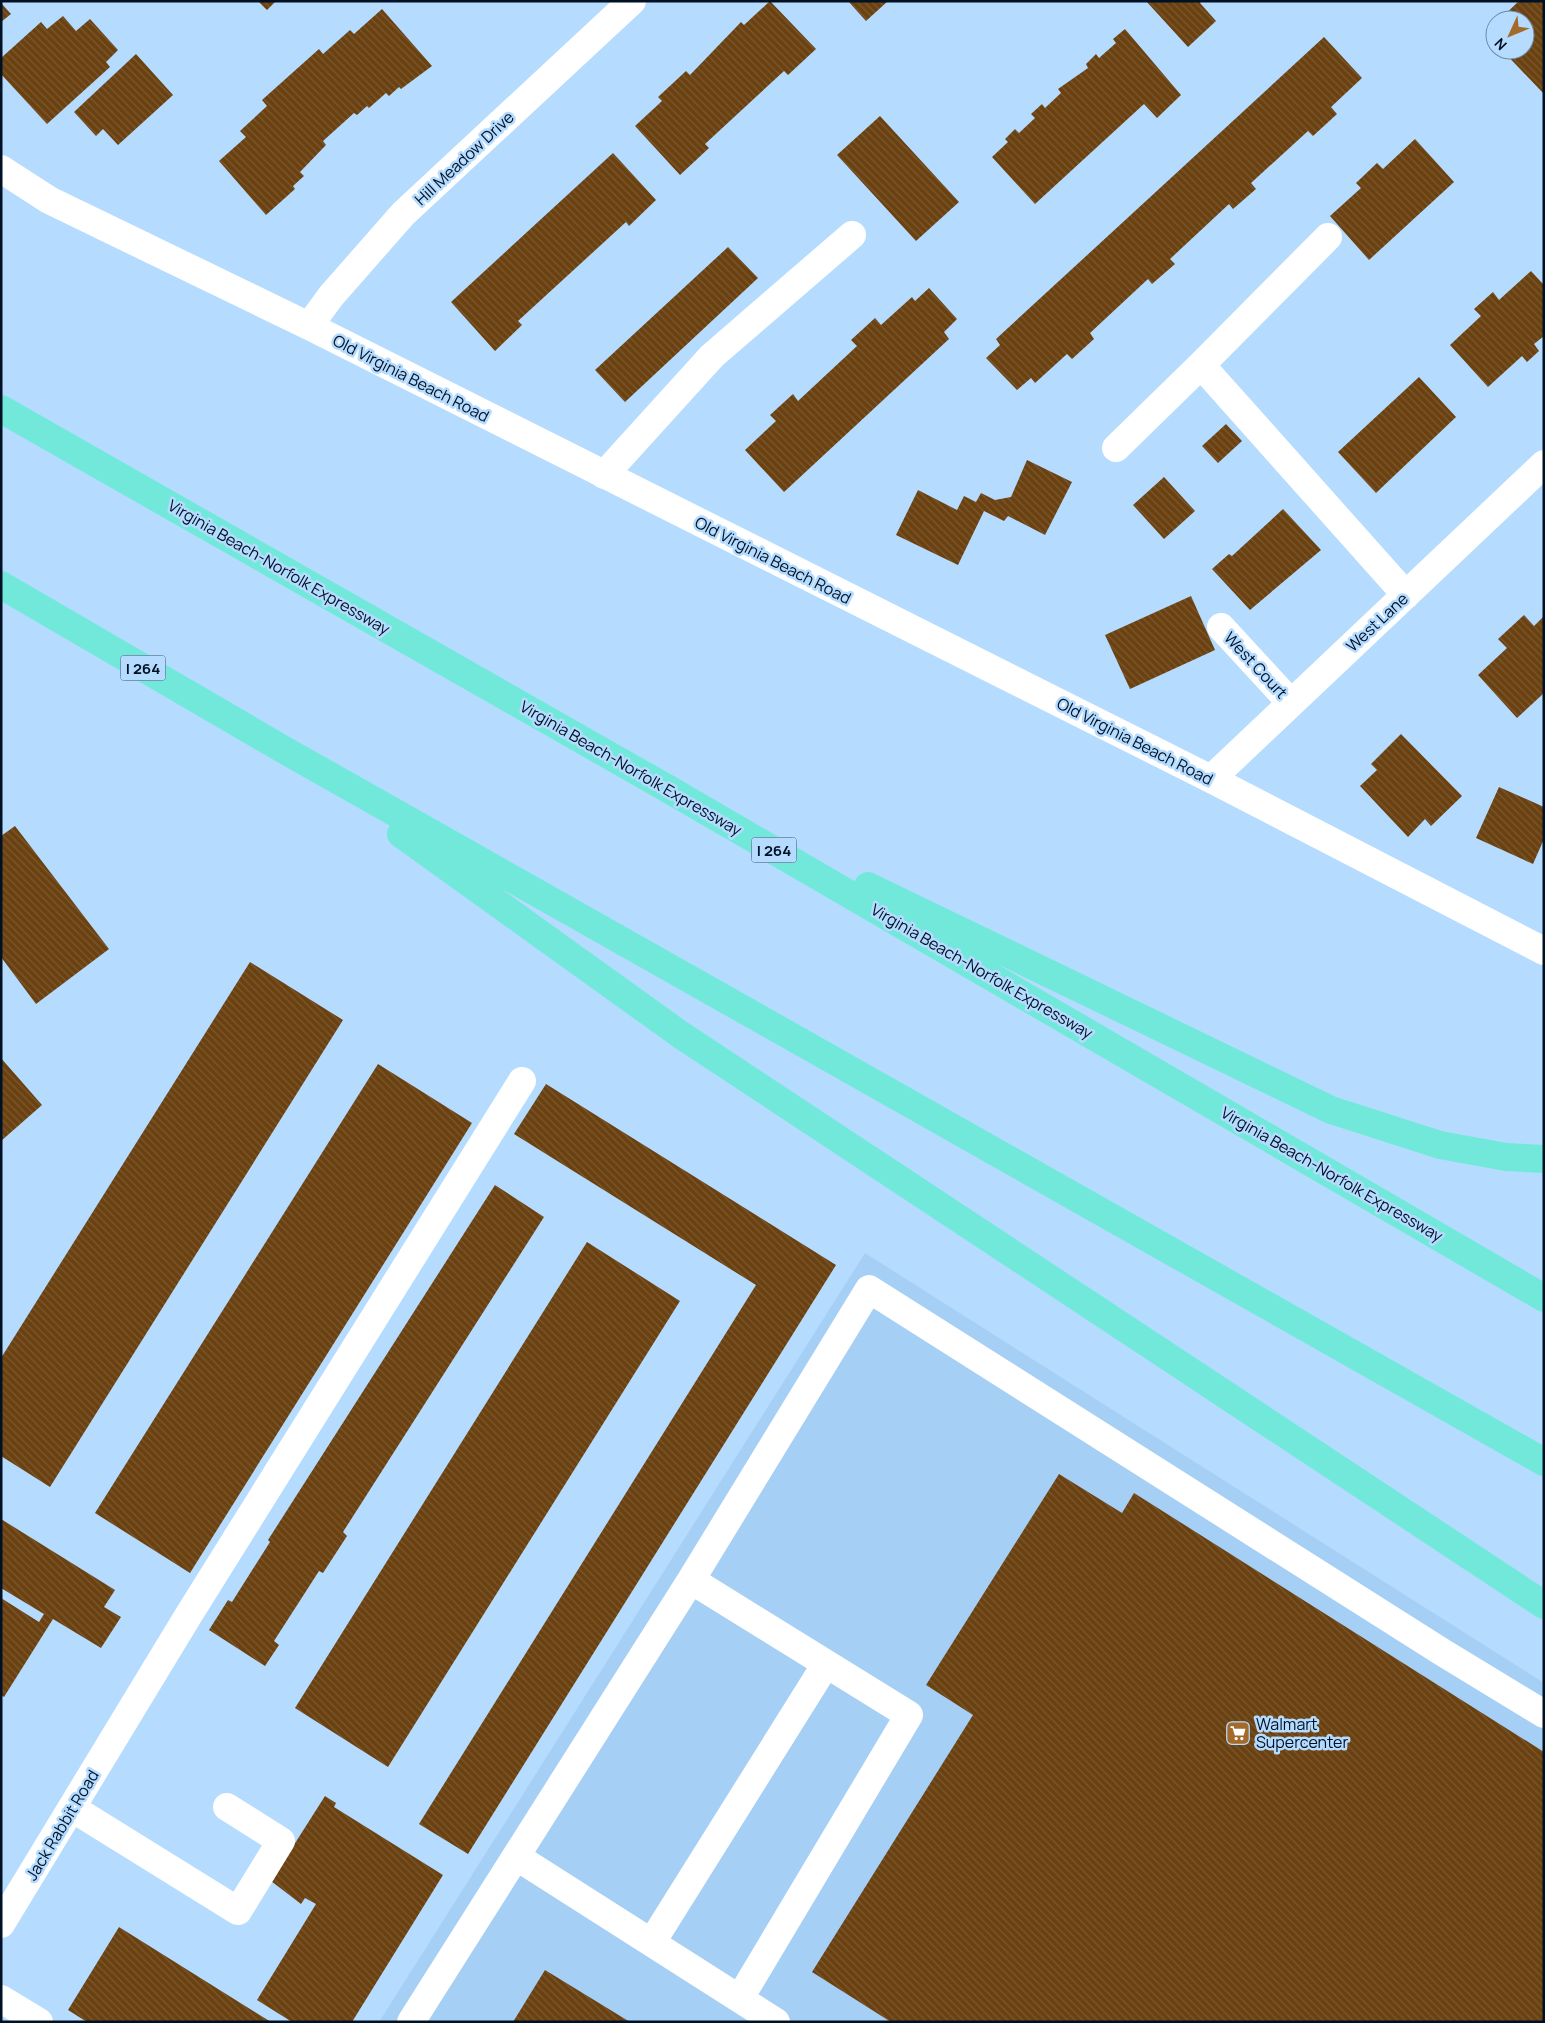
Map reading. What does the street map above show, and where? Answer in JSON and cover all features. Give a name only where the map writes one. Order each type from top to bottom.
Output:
[{"type":"highway","name":"Virginia Beach-Norfolk Expressway","points":[[1,409],[670,790],[1544,1298]]},
{"type":"highway","name":"I 264","points":[[1,585],[286,751],[1544,1462]]},
{"type":"highway","points":[[286,751],[681,1035],[1544,1605]]},
{"type":"highway","points":[[670,790],[1331,1110],[1440,1145],[1506,1157],[1544,1159]]},
{"type":"street","name":"Hill Meadow Drive","points":[[309,326],[331,296],[403,214],[632,1]]},
{"type":"street","name":"Old Virginia Beach Road","points":[[1,169],[49,200],[309,326],[1211,779],[1544,952]]},
{"type":"street","points":[[604,475],[712,356],[852,236]]},
{"type":"street","points":[[1116,448],[1202,366],[1328,237]]},
{"type":"street","points":[[1202,366],[1406,595]]},
{"type":"street","name":"West Lane","points":[[1211,779],[1544,464]]},
{"type":"street","name":"West Court","points":[[1222,627],[1291,703]]},
{"type":"street","name":"Jack Rabbit Road","points":[[3,1918],[123,1725],[198,1599],[522,1080]]},
{"type":"street","points":[[411,2022],[691,1580],[869,1289],[1433,1646],[1544,1714]]},
{"type":"street","points":[[691,1580],[909,1715],[740,1998]]},
{"type":"street","points":[[652,1942],[826,1664]]},
{"type":"street","points":[[72,1808],[238,1911],[281,1841],[227,1807]]},
{"type":"street","points":[[517,1856],[776,2022]]},
{"type":"street","points":[[1,1998],[39,2022]]},
{"type":"shaded area","points":[[865,1253],[1544,1683],[1544,2022],[379,2022]]},
{"type":"building","points":[[258,1],[276,1],[267,10]]},
{"type":"building","points":[[770,1],[816,49],[788,75],[784,71],[705,144],[709,148],[680,175],[635,126],[662,101],[658,97],[686,71],[690,75],[741,22],[744,25]]},
{"type":"building","points":[[848,1],[888,1],[866,21]]},
{"type":"building","points":[[1146,1],[1201,1],[1200,3],[1216,21],[1188,47]]},
{"type":"building","points":[[1519,1],[1544,1],[1544,94],[1512,60],[1535,60],[1535,10],[1510,10]]},
{"type":"building","points":[[1,3],[11,14],[1,22]]},
{"type":"building","points":[[382,9],[432,66],[401,89],[399,87],[389,96],[386,93],[369,108],[367,106],[357,115],[354,113],[323,141],[326,145],[300,172],[304,176],[293,186],[295,189],[266,215],[219,161],[246,137],[240,131],[267,106],[262,100],[319,49],[323,54],[350,30],[354,34]]},
{"type":"building","points":[[63,16],[76,31],[90,19],[118,50],[106,62],[110,67],[47,124],[1,74],[1,58],[41,22],[47,29]]},
{"type":"building","points":[[1125,29],[1181,95],[1157,118],[1144,104],[1035,204],[992,157],[1008,142],[1005,139],[1015,129],[1019,133],[1035,118],[1031,114],[1042,104],[1045,108],[1061,93],[1058,89],[1088,68],[1086,64],[1096,54],[1099,58],[1116,43],[1113,39]]},
{"type":"building","points":[[1324,37],[1362,78],[1331,107],[1337,114],[1313,136],[1308,131],[1251,183],[1256,189],[1233,209],[1229,204],[1170,259],[1175,264],[1152,284],[1148,279],[1090,333],[1094,339],[1072,359],[1067,354],[1035,383],[1031,378],[1017,390],[986,358],[1000,345],[996,339]]},
{"type":"building","points":[[136,54],[173,95],[118,145],[103,129],[96,136],[74,112]]},
{"type":"building","points":[[880,116],[959,202],[916,241],[837,155]]},
{"type":"building","points":[[1415,139],[1454,182],[1369,260],[1330,216],[1361,188],[1356,183],[1377,163],[1383,169]]},
{"type":"building","points":[[613,153],[656,200],[629,226],[626,222],[518,321],[522,325],[495,351],[451,302]]},
{"type":"building","points":[[728,247],[758,278],[625,402],[595,370]]},
{"type":"building","points":[[1531,271],[1544,285],[1544,336],[1534,344],[1539,351],[1527,362],[1522,356],[1488,387],[1450,345],[1481,316],[1474,309],[1493,292],[1499,300]]},
{"type":"building","points":[[929,288],[957,319],[944,332],[949,339],[784,492],[745,450],[776,421],[770,415],[793,394],[798,401],[857,346],[851,340],[875,318],[881,325],[912,297],[915,301]]},
{"type":"building","points":[[1419,377],[1456,417],[1376,493],[1338,452]]},
{"type":"building","points":[[1226,424],[1242,441],[1218,463],[1202,446]]},
{"type":"building","points":[[1027,460],[1072,482],[1045,535],[1008,516],[1004,521],[984,511],[958,565],[896,535],[918,490],[957,510],[964,496],[976,502],[981,493],[995,500],[1011,497]]},
{"type":"building","points":[[1164,477],[1195,511],[1164,539],[1133,505]]},
{"type":"building","points":[[1283,509],[1321,550],[1250,610],[1212,569],[1229,554],[1232,556]]},
{"type":"building","points":[[1191,596],[1215,650],[1130,689],[1105,635]]},
{"type":"building","points":[[1524,615],[1534,626],[1544,616],[1544,693],[1517,718],[1478,675],[1507,648],[1498,639]]},
{"type":"building","points":[[1401,734],[1462,796],[1431,826],[1425,819],[1408,837],[1360,786],[1377,770],[1371,764]]},
{"type":"building","points":[[1499,787],[1544,807],[1544,839],[1533,864],[1476,838]]},
{"type":"building","points":[[15,826],[109,949],[36,1004],[1,957],[1,836]]},
{"type":"building","points":[[250,962],[343,1020],[50,1487],[1,1456],[1,1358]]},
{"type":"building","points":[[1,1058],[42,1105],[1,1141]]},
{"type":"building","points":[[378,1064],[472,1123],[190,1573],[95,1513]]},
{"type":"building","points":[[546,1084],[836,1265],[468,1854],[419,1824],[756,1285],[514,1134]]},
{"type":"building","points":[[495,1185],[544,1217],[343,1532],[347,1536],[323,1573],[319,1571],[274,1641],[279,1645],[265,1666],[209,1630],[228,1600],[232,1602],[270,1542],[268,1540]]},
{"type":"building","points":[[587,1242],[680,1301],[388,1767],[295,1708]]},
{"type":"building","name":"Walmart Supercenter","points":[[1059,1474],[1122,1513],[1134,1493],[1544,1752],[1544,2022],[891,2022],[812,1972],[973,1715],[926,1685]]},
{"type":"building","points":[[1,1519],[115,1590],[104,1607],[121,1617],[101,1648],[53,1619],[4,1697],[1,1695],[1,1598],[39,1622],[44,1614],[1,1588]]},
{"type":"building","points":[[325,1796],[336,1803],[334,1807],[443,1875],[352,2022],[292,2022],[257,2000],[316,1904],[305,1898],[301,1904],[271,1881]]},
{"type":"building","points":[[119,1927],[271,2022],[87,2022],[68,2010]]},
{"type":"building","points":[[545,1970],[630,2022],[513,2022]]},
{"type":"place","name":"Walmart Supercenter","points":[[1238,1733]]}]
